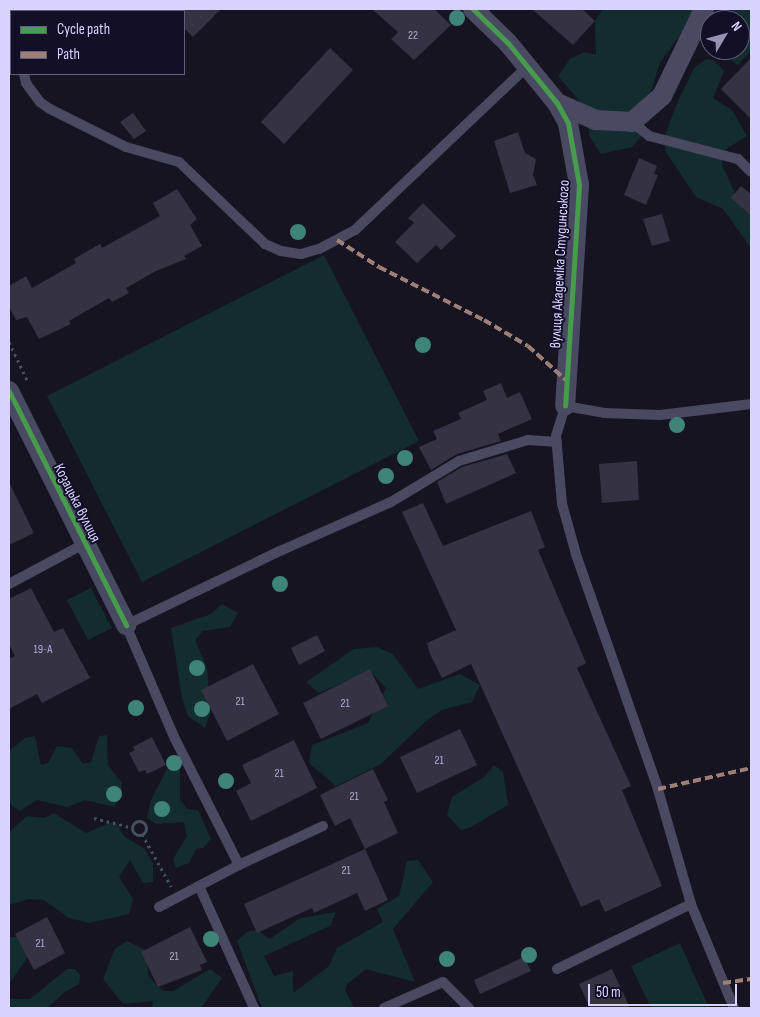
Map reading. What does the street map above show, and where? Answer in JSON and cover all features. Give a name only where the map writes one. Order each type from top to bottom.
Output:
[{"type":"street","name":"вулиця Академіка Студинського","points":[[473,9],[508,42],[557,103],[568,123],[579,185],[565,406]]},
{"type":"street","points":[[632,122],[662,96],[704,9]]},
{"type":"street","name":"вулиця Академіка Студинського","points":[[557,103],[596,120],[632,122]]},
{"type":"street","name":"Козацька вулиця","points":[[9,391],[126,625]]},
{"type":"lane","points":[[24,75],[26,83],[50,109],[126,147],[179,162],[265,244],[280,251],[301,254],[319,249],[355,230],[526,66]]},
{"type":"lane","points":[[632,122],[649,136],[738,159],[751,172]]},
{"type":"lane","points":[[734,1008],[691,904],[656,783],[576,554],[562,504],[557,442],[565,406],[604,413],[660,415],[751,404]]},
{"type":"lane","points":[[238,865],[175,740],[126,625],[391,502],[459,461],[528,440],[557,442]]},
{"type":"lane","points":[[9,584],[84,544]]},
{"type":"lane","points":[[159,907],[238,865],[323,826]]},
{"type":"lane","points":[[199,886],[254,1008]]},
{"type":"lane","points":[[557,969],[691,904]]},
{"type":"lane","points":[[384,1008],[443,982],[469,1008]]},
{"type":"path","points":[[94,818],[132,827]]},
{"type":"path","points":[[132,827],[136,820],[142,820],[146,825],[142,834]]},
{"type":"path","points":[[132,827],[136,835],[142,834]]},
{"type":"path","points":[[142,834],[177,897]]},
{"type":"green space","points":[[603,9],[698,9],[660,63],[642,120],[641,137],[632,147],[601,154],[589,135],[587,110],[558,76],[570,59],[584,52],[596,55],[595,21]]},
{"type":"green space","points":[[751,9],[750,52],[750,10],[731,10]]},
{"type":"green space","points":[[705,60],[713,60],[724,71],[713,98],[732,110],[747,136],[723,151],[722,165],[742,208],[751,216],[751,248],[723,209],[696,197],[666,152],[664,139],[675,108],[694,68]]},
{"type":"green space","points":[[732,60],[742,60],[737,65]]},
{"type":"green space","points":[[324,255],[419,441],[142,582],[47,396]]},
{"type":"green space","points":[[91,588],[112,628],[88,640],[67,600]]},
{"type":"green space","points":[[222,604],[238,613],[230,627],[203,631],[195,640],[207,668],[210,714],[205,728],[188,716],[182,698],[171,628],[211,614]]},
{"type":"green space","points":[[377,647],[393,654],[418,689],[460,674],[480,685],[472,702],[442,710],[426,721],[381,764],[336,786],[309,763],[312,745],[368,723],[386,688],[370,671],[319,693],[306,682],[354,649]]},
{"type":"green space","points":[[107,735],[108,765],[122,783],[121,796],[114,807],[85,800],[67,807],[37,800],[20,811],[12,806],[9,801],[9,751],[25,738],[35,736],[41,765],[48,763],[57,746],[72,748],[83,764],[91,762],[99,736]]},
{"type":"green space","points":[[173,757],[180,767],[180,799],[187,809],[198,810],[211,839],[203,848],[196,849],[189,863],[176,868],[173,859],[187,836],[184,822],[156,824],[147,818],[151,800]]},
{"type":"green space","points":[[494,765],[503,772],[508,805],[471,827],[461,830],[447,815],[452,797],[484,777]]},
{"type":"green space","points":[[54,813],[86,833],[115,821],[124,836],[145,849],[153,863],[153,882],[143,883],[130,860],[119,877],[133,899],[129,914],[89,923],[69,918],[44,900],[29,899],[9,905],[9,832],[27,816],[44,818]]},
{"type":"green space","points":[[418,860],[433,882],[393,929],[415,982],[366,969],[347,984],[345,990],[354,1008],[262,1008],[237,941],[247,932],[257,930],[270,939],[300,918],[336,912],[330,926],[264,956],[274,976],[293,971],[293,993],[329,966],[337,948],[383,922],[377,909],[399,896],[407,861]]},
{"type":"green space","points":[[9,937],[18,937],[35,947],[9,984]]},
{"type":"green space","points":[[127,941],[147,951],[148,975],[158,987],[165,991],[173,991],[210,969],[222,978],[201,1008],[152,1008],[153,1001],[123,1004],[103,979],[115,949]]},
{"type":"green space","points":[[680,943],[709,1008],[651,1008],[631,966]]},
{"type":"green space","points":[[67,969],[75,969],[80,975],[79,984],[65,992],[47,1008],[9,1008],[9,999],[30,999]]},
{"type":"building","points":[[221,9],[193,37],[185,29],[184,10]]},
{"type":"building","points":[[372,9],[434,9],[451,25],[414,60],[391,39],[398,32]]},
{"type":"building","points":[[532,9],[582,9],[595,21],[573,45]]},
{"type":"building","points":[[330,48],[353,70],[284,144],[261,122]]},
{"type":"building","points":[[751,58],[751,119],[721,89]]},
{"type":"building","points":[[133,113],[146,131],[134,139],[120,122]]},
{"type":"building","points":[[518,132],[525,153],[536,159],[533,175],[537,185],[510,193],[494,141]]},
{"type":"building","points":[[639,158],[657,166],[654,174],[658,175],[646,205],[624,195]]},
{"type":"building","points":[[741,186],[751,194],[751,216],[731,198]]},
{"type":"building","points":[[177,189],[197,219],[190,225],[202,246],[184,256],[186,259],[156,271],[126,288],[129,293],[112,302],[109,298],[69,321],[71,324],[39,339],[27,317],[16,320],[9,306],[9,286],[26,276],[32,288],[76,263],[74,259],[100,244],[102,248],[160,216],[153,203]]},
{"type":"building","points":[[423,203],[456,236],[441,250],[436,245],[417,263],[395,242],[414,223],[408,218]]},
{"type":"building","points":[[662,214],[670,241],[652,246],[643,219]]},
{"type":"building","points":[[501,383],[507,398],[520,392],[532,419],[498,434],[501,441],[457,454],[431,470],[419,447],[437,439],[433,431],[461,419],[458,413],[487,400],[483,391]]},
{"type":"building","points":[[507,454],[516,473],[446,504],[437,482],[462,467]]},
{"type":"building","points":[[637,461],[639,500],[602,503],[599,464]]},
{"type":"building","points":[[9,482],[34,533],[9,545]]},
{"type":"building","points":[[423,503],[443,546],[531,511],[545,547],[538,550],[586,663],[577,668],[631,786],[622,790],[662,886],[605,912],[599,899],[581,907],[471,664],[442,678],[430,654],[427,643],[456,630],[402,512]]},
{"type":"building","points":[[31,588],[54,632],[63,628],[90,678],[42,703],[37,694],[9,709],[9,659],[15,656],[9,644],[9,599]]},
{"type":"building","points":[[317,635],[325,651],[299,665],[291,648]]},
{"type":"building","points":[[253,664],[279,714],[227,741],[201,690]]},
{"type":"building","points":[[370,669],[388,706],[321,739],[303,703]]},
{"type":"building","points":[[460,729],[477,765],[417,793],[400,757]]},
{"type":"building","points":[[152,737],[166,765],[147,774],[145,770],[139,772],[129,753],[135,750],[133,747]]},
{"type":"building","points":[[294,740],[317,788],[251,821],[236,791],[251,783],[242,765]]},
{"type":"building","points":[[373,769],[388,800],[384,802],[398,833],[365,849],[350,818],[335,826],[320,795]]},
{"type":"building","points":[[365,849],[388,900],[365,911],[357,893],[314,913],[312,908],[257,933],[244,904]]},
{"type":"building","points":[[47,917],[65,953],[34,970],[15,934]]},
{"type":"building","points":[[190,927],[207,962],[200,965],[202,970],[158,987],[141,952]]},
{"type":"building","points":[[524,957],[531,971],[480,994],[474,980]]},
{"type":"building","points":[[612,969],[630,1008],[590,1008],[579,984]]},
{"type":"marked path","points":[[337,240],[379,267],[484,320],[528,346],[567,381]]},
{"type":"marked path","points":[[658,789],[751,768]]},
{"type":"marked path","points":[[723,983],[751,979]]},
{"type":"cycle path","points":[[473,9],[508,43],[557,103],[568,123],[579,185],[565,406]]},
{"type":"cycle path","points":[[9,391],[126,625]]}]
